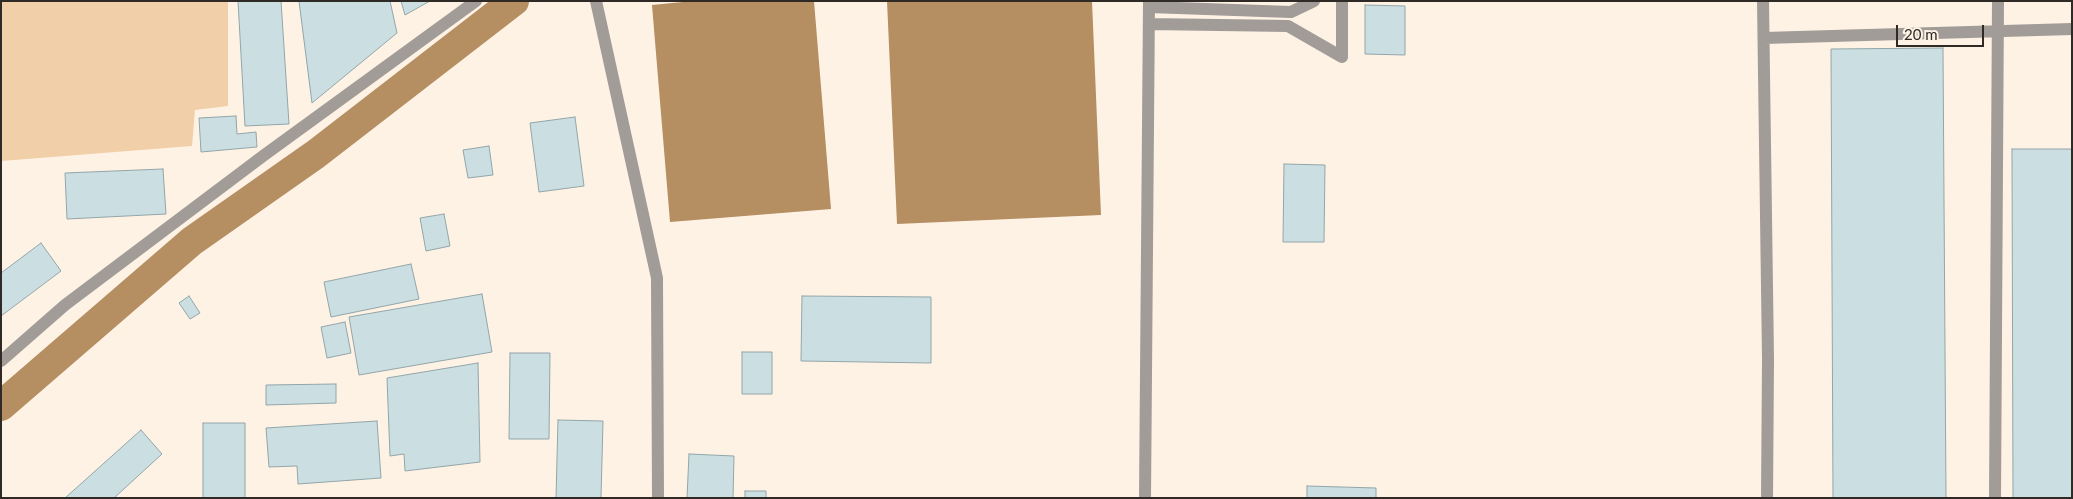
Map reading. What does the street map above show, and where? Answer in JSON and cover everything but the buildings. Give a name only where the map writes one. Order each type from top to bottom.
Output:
[{"type":"street","points":[[1,361],[65,305],[263,156],[476,1]]},
{"type":"street","points":[[1145,498],[1149,4],[1291,12],[1314,1]]},
{"type":"street","points":[[1149,24],[1288,26],[1342,58],[1342,1]]},
{"type":"street","points":[[1763,1],[1768,359],[1766,498]]},
{"type":"street","points":[[1995,498],[1998,1]]},
{"type":"street","points":[[597,8],[658,278],[658,498]]},
{"type":"street","points":[[1764,38],[2072,29]]},
{"type":"shaded area","points":[[1,1],[228,1],[228,106],[195,110],[192,146],[1,161]]},
{"type":"shaded area","points":[[693,1],[814,1],[831,209],[670,222],[652,5]]},
{"type":"shaded area","points":[[887,1],[1092,1],[1101,215],[897,224]]},
{"type":"waterway","points":[[1,406],[192,241],[316,154],[514,1]]}]
